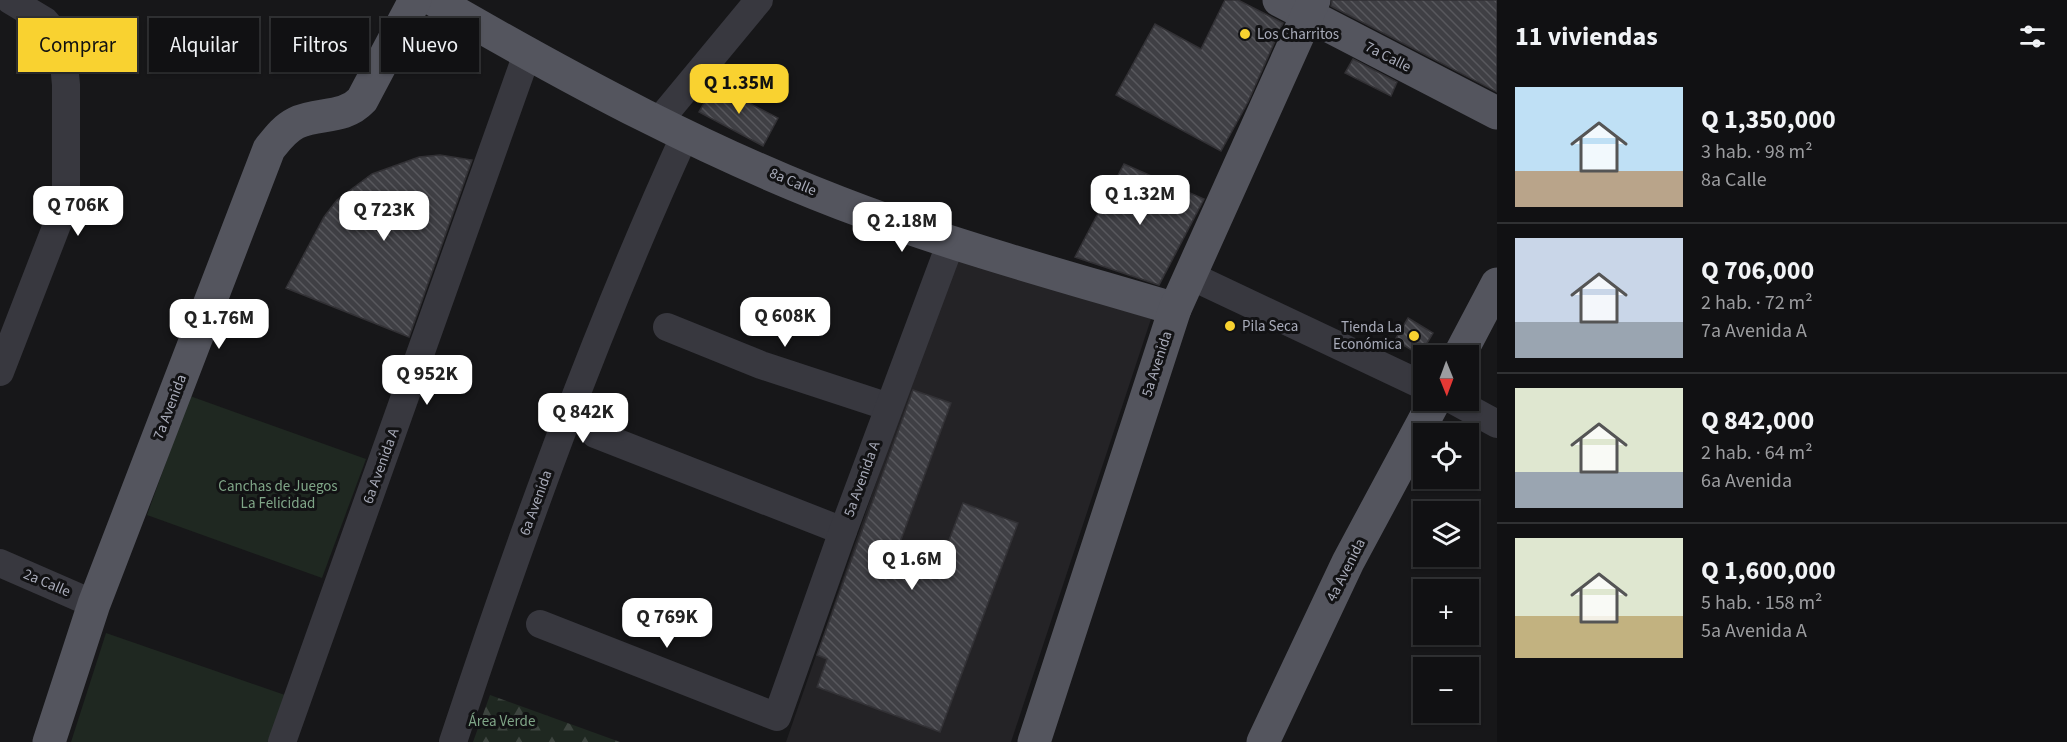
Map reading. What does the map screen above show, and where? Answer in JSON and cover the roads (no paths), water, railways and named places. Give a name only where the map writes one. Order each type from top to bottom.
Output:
[{"type":"main road","name":"7a Avenida","points":[[49,742],[94,604],[269,149],[280,134],[297,122],[341,114],[362,100],[415,0]]},
{"type":"main road","name":"8a Calle","points":[[434,0],[527,54],[672,128],[862,212],[951,243],[1175,309]]},
{"type":"main road","name":"7a Calle","points":[[1300,5],[1497,113]]},
{"type":"main road","name":"5a Avenida","points":[[1034,742],[1175,309],[1191,276],[1300,5]]},
{"type":"main road","points":[[1465,345],[1497,284]]},
{"type":"main road","name":"4a Avenida","points":[[1263,742],[1348,562],[1429,411]]},
{"type":"street","points":[[0,372],[63,210],[66,188],[66,86],[63,48],[59,35],[45,21],[10,0]]},
{"type":"street","name":"6a Avenida","points":[[453,742],[496,610],[591,356],[644,223],[672,128],[759,0]]},
{"type":"street","name":"6a Avenida A","points":[[282,742],[527,54]]},
{"type":"street","name":"5a Avenida A","points":[[540,624],[777,717],[843,531],[951,243]]},
{"type":"street","points":[[1191,276],[1413,381]]},
{"type":"street","points":[[667,327],[761,365],[889,407]]},
{"type":"street","points":[[1473,411],[1497,424]]},
{"type":"street","points":[[595,434],[843,531]]},
{"type":"street","name":"2a Calle","points":[[0,563],[94,604]]},
{"type":"place","name":"Los Charritos","points":[[1245,34]]},
{"type":"place","name":"Pila Seca","points":[[1230,326]]},
{"type":"place","name":"Tienda La Económica","points":[[1414,336]]},
{"type":"park label","name":"Canchas de Juegos La Felicidad","points":[[278,494]]},
{"type":"park label","name":"Área Verde","points":[[502,721]]}]
